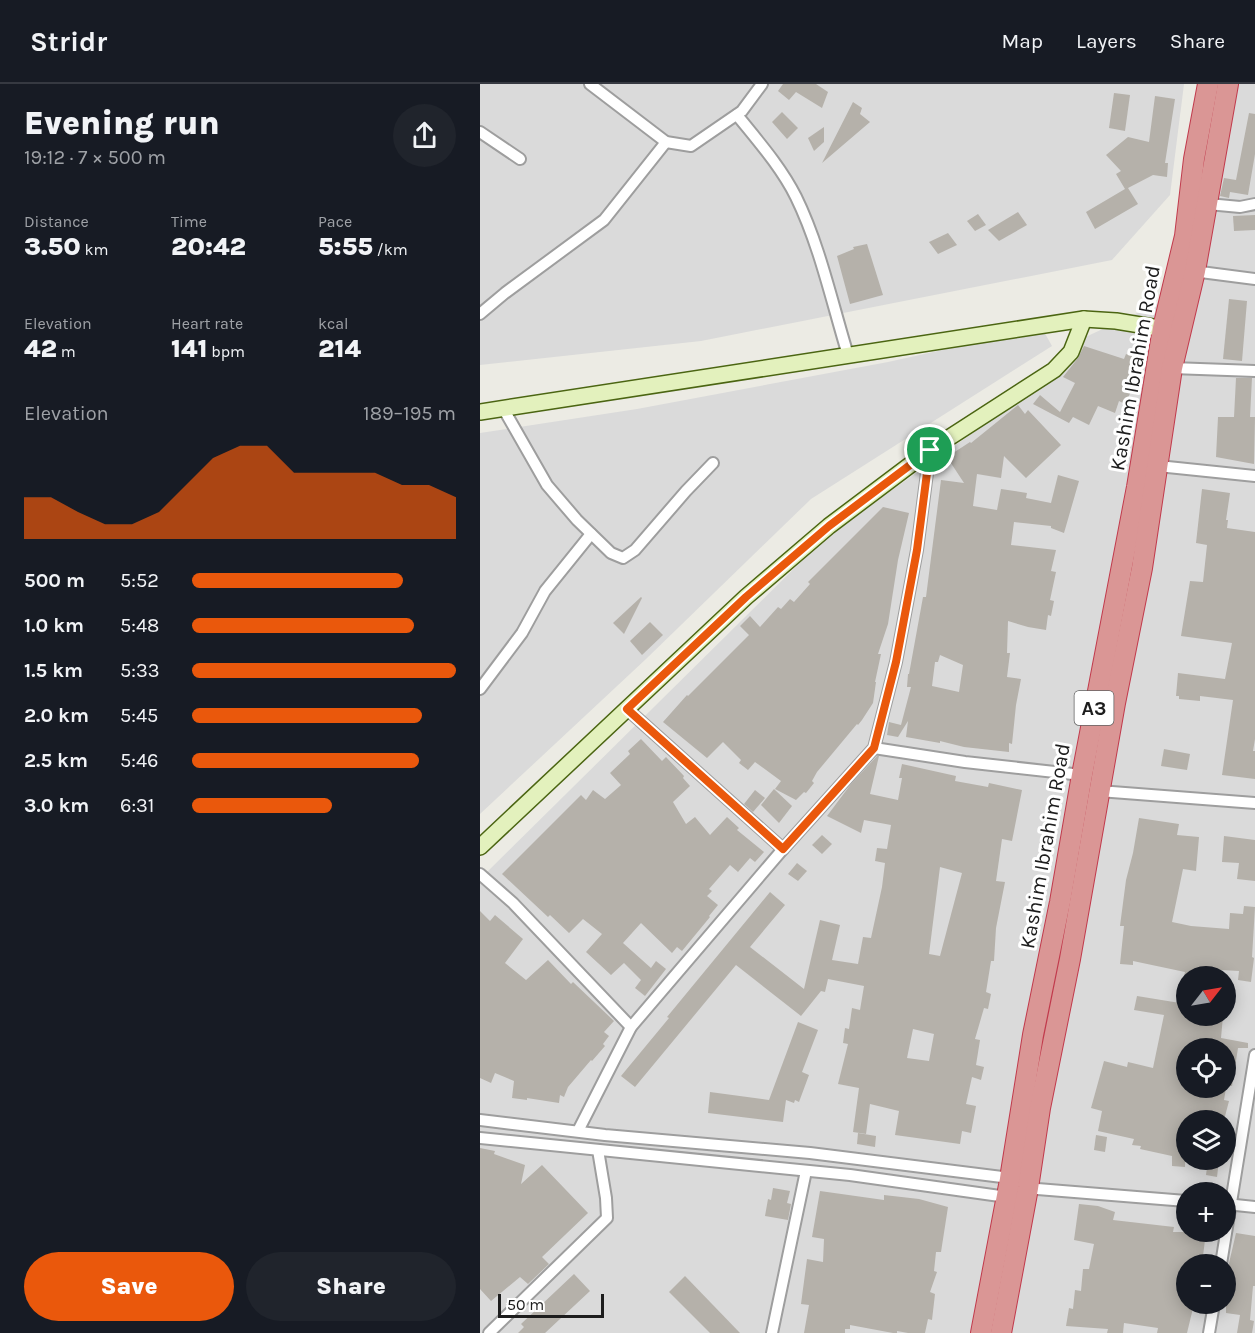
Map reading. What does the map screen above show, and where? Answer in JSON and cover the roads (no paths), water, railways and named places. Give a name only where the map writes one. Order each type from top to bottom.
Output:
[{"type":"highway","name":"Kashim Ibrahim Road","points":[[1186,269],[1185,236],[1194,159],[1208,84]]},
{"type":"highway","name":"Kashim Ibrahim Road","points":[[1001,1333],[1014,1187],[1033,1035],[1137,488],[1186,269],[1208,204],[1228,84]]},
{"type":"highway","name":"Kashim Ibrahim Road","points":[[981,1333],[1014,1187],[1040,1108],[1070,959],[1099,791],[1142,568],[1172,368],[1171,330]]},
{"type":"street","points":[[590,84],[666,142],[691,146],[736,114],[752,99],[762,84]]},
{"type":"street","points":[[736,114],[769,155],[795,197],[815,244],[848,355]]},
{"type":"street","points":[[480,132],[520,159]]},
{"type":"street","points":[[480,314],[604,220],[666,142]]},
{"type":"street","points":[[1208,204],[1240,207],[1255,204]]},
{"type":"street","points":[[1186,269],[1255,279]]},
{"type":"street","points":[[480,847],[746,597],[829,526],[930,450],[1054,370],[1071,352],[1084,319]]},
{"type":"street","points":[[480,412],[1084,319],[1116,321],[1171,330]]},
{"type":"street","points":[[1172,368],[1255,371]]},
{"type":"street","points":[[503,408],[547,485],[576,520],[611,553],[623,558],[635,550],[713,463]]},
{"type":"street","points":[[578,1131],[631,1027],[783,849],[874,748],[896,662],[917,550],[930,450]]},
{"type":"street","points":[[1158,466],[1255,476]]},
{"type":"street","points":[[480,689],[522,633],[545,591],[591,534]]},
{"type":"street","points":[[627,709],[783,849]]},
{"type":"street","points":[[874,748],[965,762],[1082,775]]},
{"type":"street","points":[[1099,791],[1255,803]]},
{"type":"street","points":[[480,874],[513,903],[631,1027]]},
{"type":"street","points":[[1233,1182],[1255,1055]]},
{"type":"street","points":[[480,1120],[810,1153],[1014,1187]]},
{"type":"street","points":[[480,1138],[806,1171],[1176,1200]]},
{"type":"street","points":[[489,1333],[608,1218],[598,1150]]},
{"type":"street","points":[[772,1333],[806,1171]]},
{"type":"street","points":[[1236,1205],[1255,1207]]},
{"type":"street","points":[[1209,1333],[1213,1314]]}]
